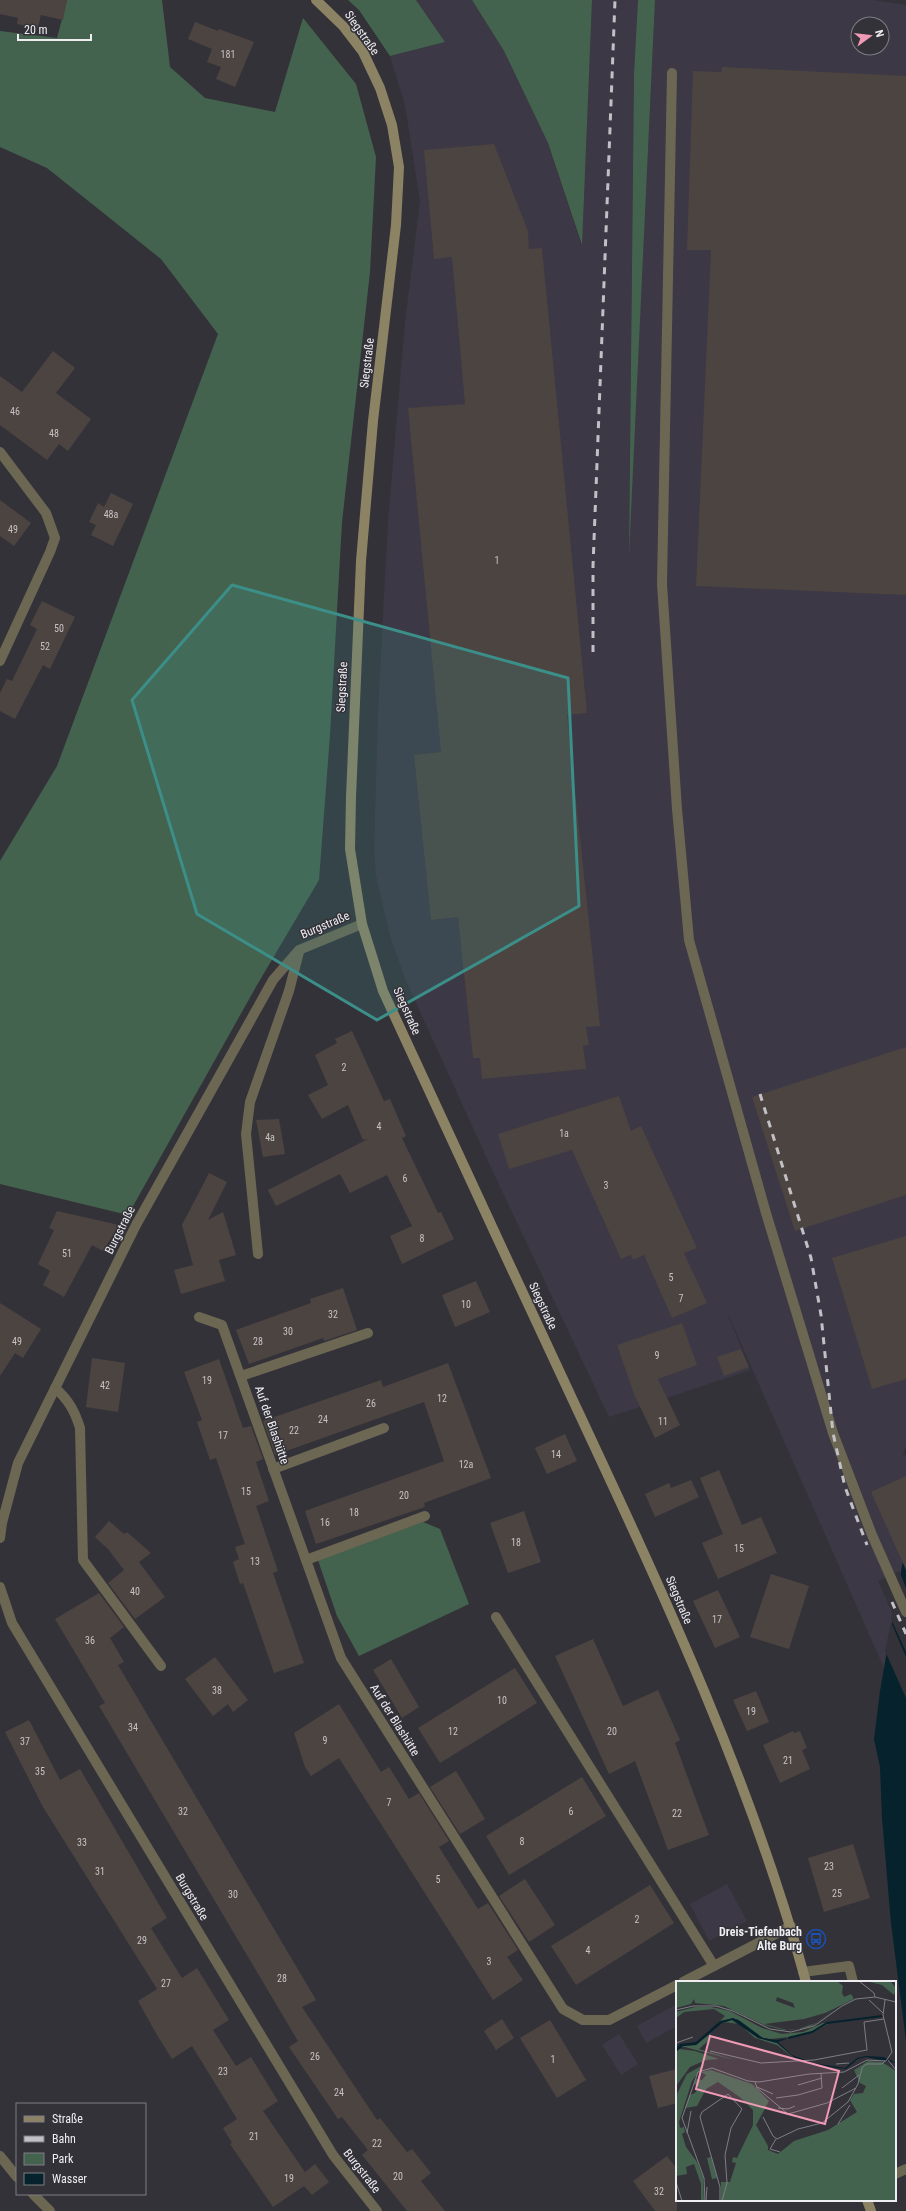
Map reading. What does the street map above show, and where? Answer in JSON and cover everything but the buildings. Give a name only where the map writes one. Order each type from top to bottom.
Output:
[{"type":"street","name":"Siegstraße","points":[[316,0],[343,26],[363,52],[380,88],[392,124],[400,167],[396,225],[373,421],[363,538],[354,689],[350,849],[362,924],[383,991],[650,1565],[724,1739],[791,1926],[805,1977]]},
{"type":"street","points":[[672,73],[662,584],[677,809],[690,940],[766,1213],[833,1433],[872,1535],[906,1612]]},
{"type":"street","points":[[0,452],[46,513],[55,538],[0,661]]},
{"type":"street","name":"Burgstraße","points":[[0,1538],[2,1523],[18,1463],[136,1225],[273,980],[299,950],[362,924]]},
{"type":"street","name":"Burgstraße","points":[[258,1254],[246,1134],[250,1102],[289,991],[299,950]]},
{"type":"street","name":"Auf der Blashütte","points":[[199,1317],[222,1325],[341,1658],[563,2009],[583,2020],[609,2020],[676,1986]]},
{"type":"street","points":[[240,1376],[368,1333]]},
{"type":"street","points":[[55,1388],[65,1396],[74,1410],[80,1428],[83,1560],[161,1666]]},
{"type":"street","points":[[273,1469],[384,1428]]},
{"type":"street","points":[[306,1560],[425,1516]]},
{"type":"street","name":"Burgstraße","points":[[0,1587],[12,1623],[174,1893],[333,2155],[377,2211]]},
{"type":"street","points":[[496,1617],[714,1966]]},
{"type":"street","points":[[685,1981],[791,1926]]},
{"type":"street","points":[[805,1977],[849,1966],[853,1981]]},
{"type":"street","points":[[0,2156],[16,2176]]},
{"type":"street","points":[[896,2174],[906,2169]]},
{"type":"street","points":[[34,2195],[50,2211]]},
{"type":"street","points":[[867,2201],[870,2211]]},
{"type":"highlighted area","points":[[232,585],[568,678],[579,906],[377,1020],[197,914],[132,700]]},
{"type":"shaded area","points":[[416,0],[472,0],[504,51],[548,143],[581,244],[592,0],[638,0],[634,74],[629,539],[655,0],[873,0],[906,5],[906,1446],[903,1456],[906,1455],[906,1588],[899,1571],[878,1581],[906,1644],[906,1718],[724,1305],[750,1370],[609,1417],[495,1176],[406,981],[390,936],[376,876],[374,851],[378,711],[388,521],[405,323],[420,201],[405,105],[390,56],[445,42]]},
{"type":"shaded area","points":[[727,1884],[747,1921],[709,1941],[690,1904]]},
{"type":"shaded area","points":[[676,2005],[676,2027],[646,2043],[637,2026]]},
{"type":"shaded area","points":[[619,2034],[638,2064],[621,2075],[602,2045]]},
{"type":"green space","points":[[67,0],[162,0],[170,67],[205,98],[275,112],[303,18],[356,84],[376,157],[370,272],[342,522],[330,735],[319,880],[257,985],[128,1215],[0,1184],[0,861],[57,766],[218,334],[161,259],[47,168],[0,147],[0,31],[57,38]]},
{"type":"green space","points":[[348,0],[416,0],[445,42],[390,56],[359,10]]},
{"type":"green space","points":[[472,0],[592,0],[582,245],[548,143],[504,51]]},
{"type":"green space","points":[[638,0],[655,0],[629,555],[634,74]]},
{"type":"green space","points":[[423,1522],[440,1529],[469,1604],[359,1656],[337,1616],[318,1560]]},
{"type":"water","points":[[906,1543],[906,2041],[891,1923],[882,1818],[880,1767],[874,1739],[880,1691]]},
{"type":"pier","points":[[900,1573],[906,1588],[906,1652],[891,1619]]},
{"type":"pier","points":[[891,1622],[906,1657],[906,1698],[885,1651]]},
{"type":"railway","points":[[593,652],[593,566],[615,0]]},
{"type":"railway","points":[[760,1094],[811,1258],[821,1315],[833,1433],[845,1487],[867,1545]]},
{"type":"railway","points":[[892,1602],[906,1634]]},
{"type":"place","name":"Dreis-Tiefenbach Alte Burg","points":[[816,1939]]}]
